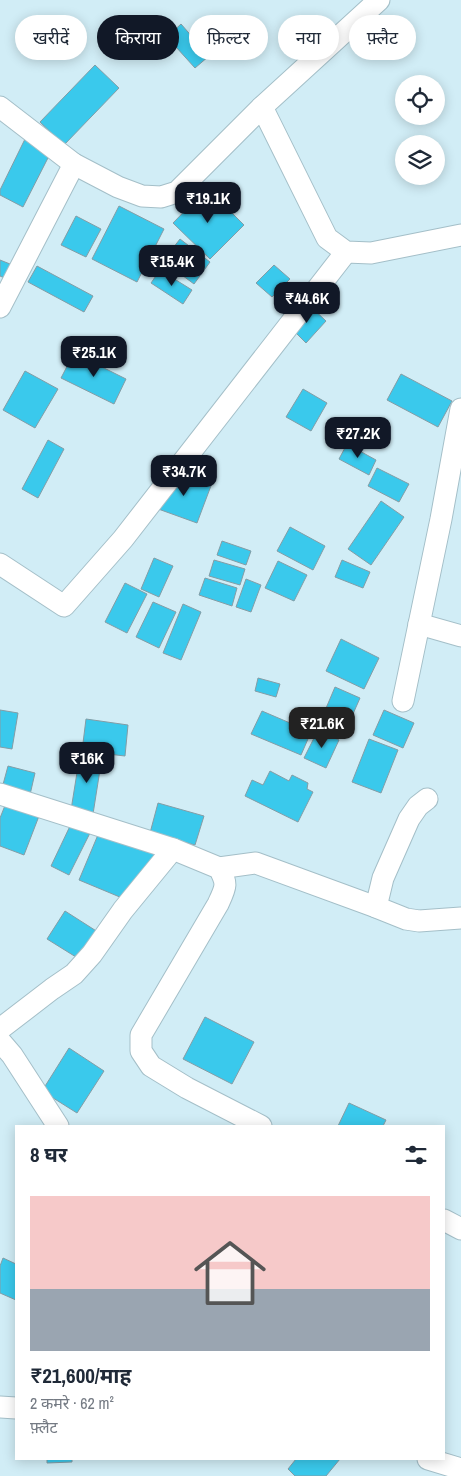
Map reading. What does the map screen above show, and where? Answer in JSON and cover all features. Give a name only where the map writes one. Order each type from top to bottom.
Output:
[{"type":"street","points":[[0,107],[74,164],[118,187],[142,196],[161,197],[177,192],[262,107],[379,0]]},
{"type":"street","points":[[262,107],[327,238],[346,252],[371,252],[461,235]]},
{"type":"street","points":[[0,307],[74,164]]},
{"type":"street","points":[[0,564],[64,606],[123,539],[346,252]]},
{"type":"street","points":[[403,700],[442,519],[461,409]]},
{"type":"street","points":[[419,624],[461,636]]},
{"type":"street","points":[[0,794],[173,849],[219,868],[256,863],[406,919],[419,921],[461,918]]},
{"type":"street","points":[[376,907],[383,878],[409,819],[418,806],[427,799]]},
{"type":"street","points":[[0,1029],[74,974],[92,954],[123,910],[173,849]]},
{"type":"street","points":[[219,868],[226,880],[225,890],[141,1035],[141,1051],[151,1066],[187,1088],[259,1125]]},
{"type":"street","points":[[0,1041],[12,1055],[57,1125]]},
{"type":"street","points":[[445,1221],[461,1229]]},
{"type":"street","points":[[0,1406],[15,1408]]},
{"type":"street","points":[[431,1460],[461,1469]]},
{"type":"building","points":[[181,24],[189,33],[189,60],[204,60],[195,68],[179,50],[179,26]]},
{"type":"building","points":[[95,65],[119,88],[64,145],[40,122]]},
{"type":"building","points":[[26,137],[52,150],[23,207],[0,195],[0,190]]},
{"type":"building","points":[[207,188],[244,225],[210,259],[173,223]]},
{"type":"building","points":[[119,206],[164,229],[137,282],[92,259]]},
{"type":"building","points":[[76,216],[101,229],[86,257],[61,245]]},
{"type":"building","points":[[180,239],[210,262],[194,284],[163,261]]},
{"type":"building","points":[[0,260],[15,266],[9,280],[0,276]]},
{"type":"building","points":[[274,265],[290,279],[272,297],[256,283]]},
{"type":"building","points":[[37,266],[93,296],[84,312],[28,282]]},
{"type":"building","points":[[160,270],[192,290],[183,304],[151,283]]},
{"type":"building","points":[[309,305],[326,321],[306,343],[289,326]]},
{"type":"building","points":[[74,353],[126,379],[114,404],[61,378]]},
{"type":"building","points":[[25,371],[58,389],[35,428],[3,410]]},
{"type":"building","points":[[401,374],[452,401],[438,427],[387,400]]},
{"type":"building","points":[[303,389],[327,403],[311,431],[286,417]]},
{"type":"building","points":[[48,440],[64,449],[38,498],[22,489]]},
{"type":"building","points":[[347,444],[376,460],[369,475],[339,459]]},
{"type":"building","points":[[377,468],[409,484],[399,502],[368,486]]},
{"type":"building","points":[[181,471],[212,483],[197,523],[150,506]]},
{"type":"building","points":[[381,501],[404,517],[371,565],[348,549]]},
{"type":"building","points":[[290,527],[325,546],[313,570],[277,551]]},
{"type":"building","points":[[222,541],[251,551],[246,565],[217,555]]},
{"type":"building","points":[[154,558],[173,566],[159,597],[141,589]]},
{"type":"building","points":[[214,560],[245,569],[240,585],[209,576]]},
{"type":"building","points":[[342,560],[370,572],[363,588],[335,577]]},
{"type":"building","points":[[278,561],[307,575],[294,601],[265,588]]},
{"type":"building","points":[[205,578],[237,588],[232,606],[199,595]]},
{"type":"building","points":[[246,579],[261,585],[251,612],[236,607]]},
{"type":"building","points":[[125,583],[147,594],[127,633],[105,622]]},
{"type":"building","points":[[153,602],[176,612],[159,648],[136,637]]},
{"type":"building","points":[[183,604],[201,612],[181,660],[163,653]]},
{"type":"building","points":[[341,639],[379,658],[364,689],[326,671]]},
{"type":"building","points":[[258,678],[280,684],[276,697],[255,691]]},
{"type":"building","points":[[335,687],[360,698],[349,723],[324,713]]},
{"type":"building","points":[[0,710],[18,713],[12,749],[0,747]]},
{"type":"building","points":[[384,710],[414,723],[403,748],[373,735]]},
{"type":"building","points":[[262,711],[311,732],[301,755],[251,734]]},
{"type":"building","points":[[86,719],[128,725],[125,756],[82,751]]},
{"type":"building","points":[[318,730],[339,740],[326,768],[304,758]]},
{"type":"building","points":[[369,739],[398,750],[381,793],[352,782]]},
{"type":"building","points":[[80,754],[102,757],[93,814],[71,810]]},
{"type":"building","points":[[8,766],[35,773],[29,799],[1,792]]},
{"type":"building","points":[[270,771],[289,781],[292,775],[308,783],[307,789],[313,792],[298,822],[245,796],[252,780],[263,785]]},
{"type":"building","points":[[6,803],[39,816],[24,855],[0,846],[0,818]]},
{"type":"building","points":[[158,803],[204,816],[195,845],[150,833]]},
{"type":"building","points":[[71,824],[90,833],[69,875],[51,866]]},
{"type":"building","points":[[100,830],[159,852],[127,900],[79,880]]},
{"type":"building","points":[[65,911],[101,934],[84,962],[47,939]]},
{"type":"building","points":[[205,1017],[254,1042],[232,1084],[183,1059]]},
{"type":"building","points":[[69,1048],[104,1071],[77,1113],[42,1091]]},
{"type":"building","points":[[349,1103],[386,1120],[384,1125],[338,1125]]},
{"type":"building","points":[[3,1258],[15,1264],[15,1300],[0,1293],[0,1266]]},
{"type":"building","points":[[47,1460],[72,1460],[72,1462],[47,1463]]},
{"type":"building","points":[[295,1460],[339,1460],[326,1476],[295,1476],[288,1469]]}]
